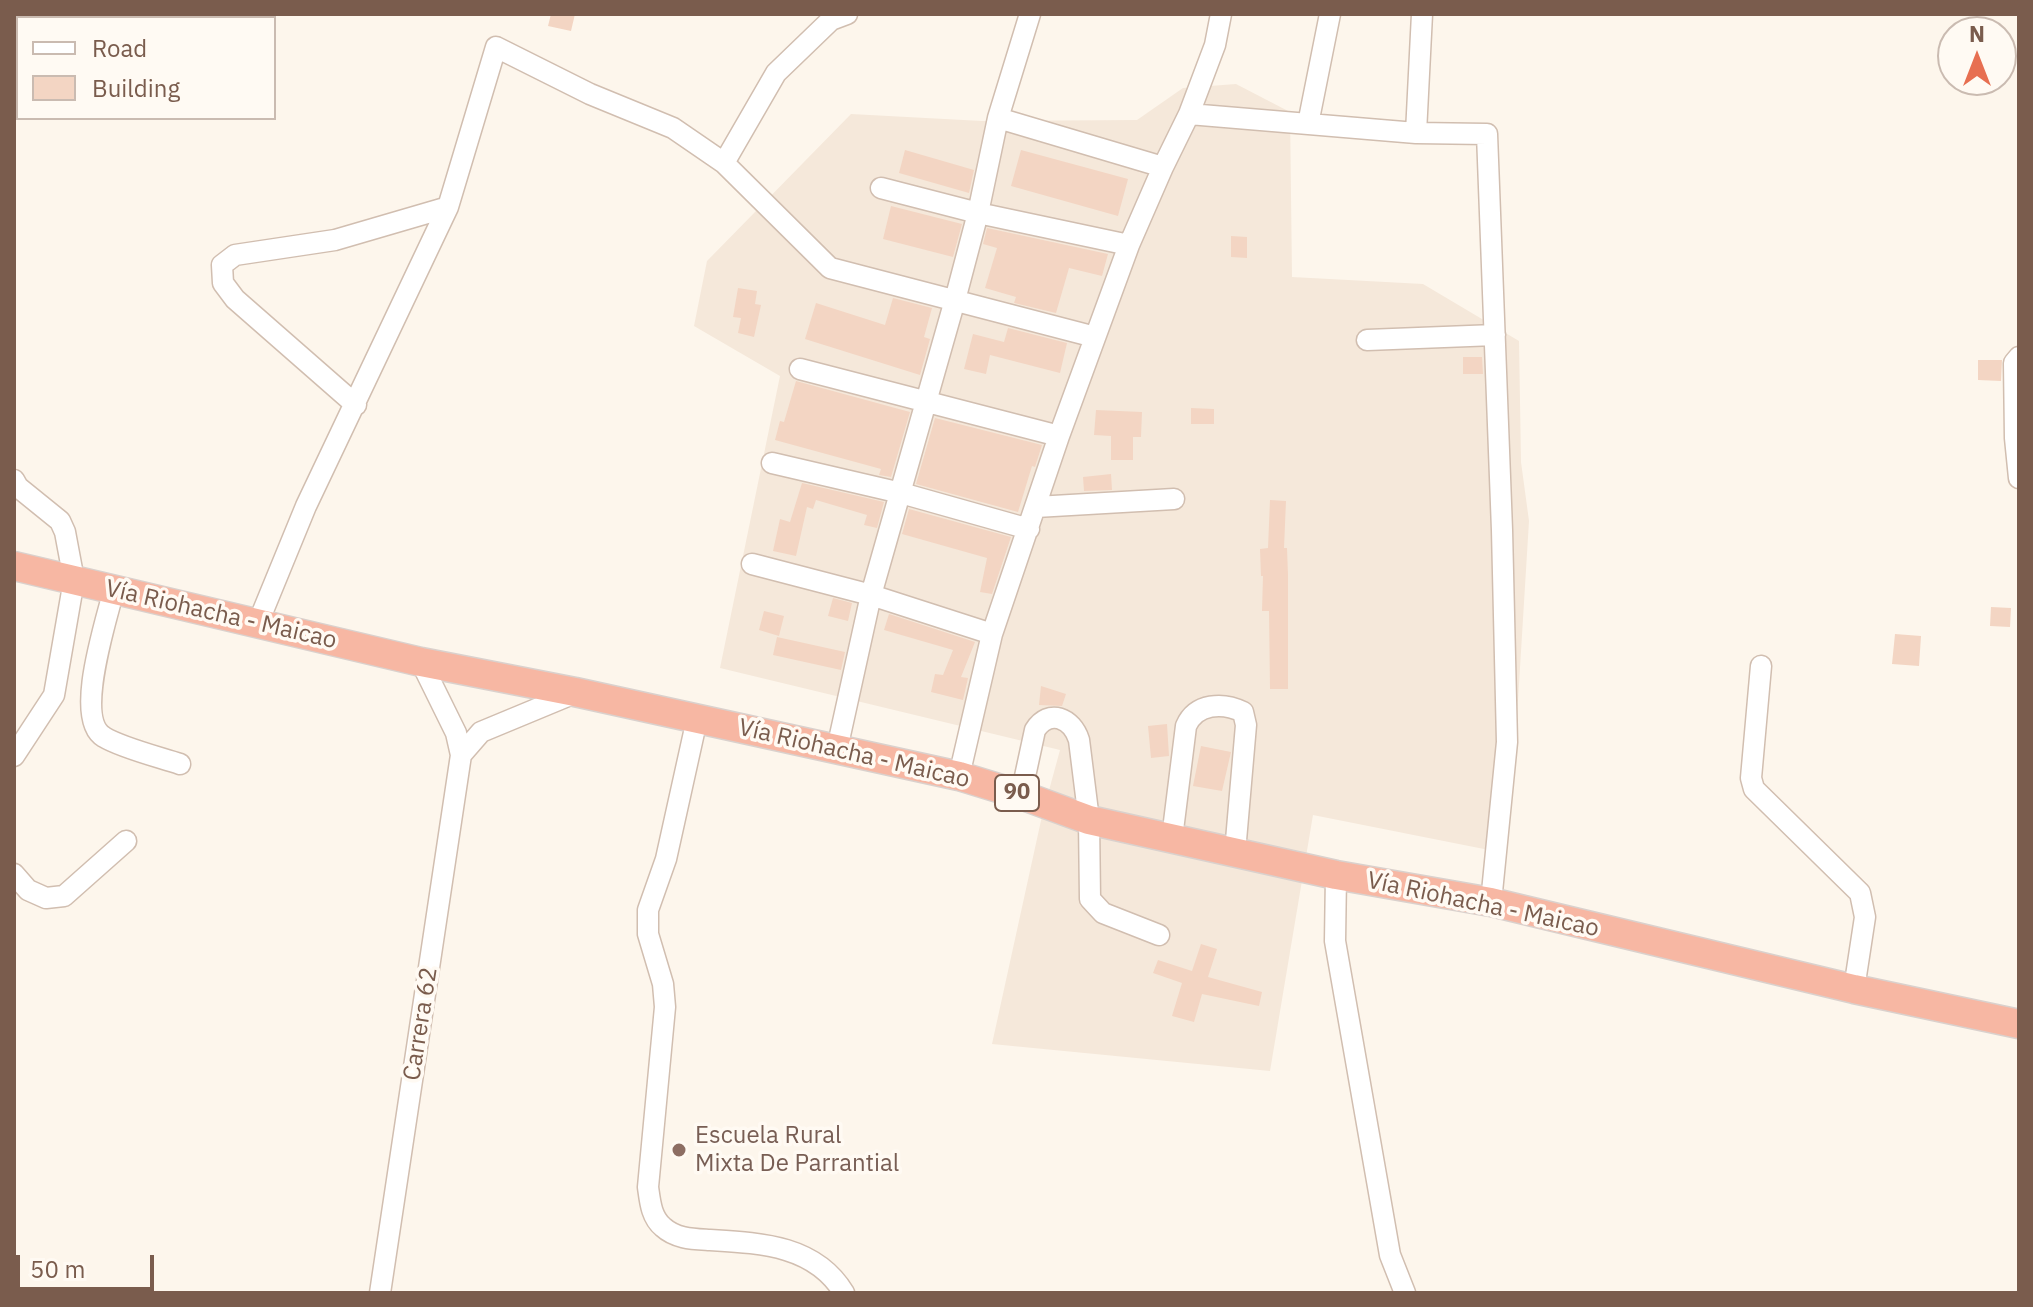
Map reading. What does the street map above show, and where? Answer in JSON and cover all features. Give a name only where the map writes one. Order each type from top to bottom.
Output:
[{"type":"highway","name":"Vía Riohacha - Maicao","points":[[14,566],[421,662],[575,692],[959,776],[1089,820],[1336,875],[1491,902],[1854,989],[2019,1024]]},
{"type":"street","points":[[724,163],[776,73],[831,20],[847,14]]},
{"type":"street","points":[[837,749],[871,595],[955,300],[998,118],[1030,14]]},
{"type":"street","points":[[959,776],[992,634],[1059,436],[1129,245],[1189,114],[1215,45],[1221,14]]},
{"type":"street","points":[[1308,124],[1330,14]]},
{"type":"street","points":[[1416,133],[1422,14]]},
{"type":"street","points":[[258,623],[306,506],[448,207],[496,47],[590,94],[673,128],[724,163],[830,268],[1095,337]]},
{"type":"street","points":[[1189,114],[1416,133],[1487,134],[1507,742],[1491,902]]},
{"type":"street","points":[[998,118],[1163,167]]},
{"type":"street","points":[[881,188],[978,213],[1129,245]]},
{"type":"street","points":[[356,405],[235,299],[223,283],[222,265],[235,255],[335,240],[448,207]]},
{"type":"street","points":[[1367,340],[1495,335]]},
{"type":"street","points":[[2019,357],[2014,363],[2019,478]]},
{"type":"street","points":[[800,369],[1059,436]]},
{"type":"street","points":[[772,463],[901,493],[1029,529]]},
{"type":"street","points":[[14,480],[18,487],[60,521],[74,580],[54,695],[14,756]]},
{"type":"street","points":[[1036,507],[1174,499]]},
{"type":"street","points":[[752,564],[871,595],[992,634]]},
{"type":"street","points":[[114,589],[89,703],[93,727],[103,737],[180,764]]},
{"type":"street","name":"Carrera 62","points":[[380,1293],[461,755],[456,733],[421,662]]},
{"type":"street","points":[[1761,666],[1751,778],[1754,789],[1860,893],[1865,917],[1854,989]]},
{"type":"street","points":[[461,755],[481,732],[575,692]]},
{"type":"street","points":[[54,695],[89,703]]},
{"type":"street","points":[[1172,838],[1186,726],[1201,708],[1229,705],[1243,712],[1246,725],[1235,852]]},
{"type":"street","points":[[1021,795],[1035,730],[1040,722],[1052,718],[1065,719],[1075,727],[1079,740],[1089,820],[1090,899],[1103,913],[1159,935]]},
{"type":"street","points":[[697,719],[666,859],[648,910],[648,934],[663,984],[665,1007],[648,1187],[651,1209],[662,1227],[683,1238],[770,1244],[793,1250],[835,1278],[844,1293]]},
{"type":"street","points":[[14,874],[28,890],[46,898],[64,896],[126,841]]},
{"type":"street","points":[[1336,875],[1335,941],[1390,1255],[1405,1293]]},
{"type":"shaded area","points":[[1236,84],[1290,112],[1292,277],[1423,284],[1519,341],[1521,462],[1529,521],[1512,798],[1494,851],[1313,815],[1270,1071],[992,1044],[1042,816],[1060,750],[720,668],[780,376],[694,326],[707,261],[851,114],[982,121],[1137,120],[1183,88]]},
{"type":"building","points":[[551,14],[575,14],[571,31],[548,26]]},
{"type":"building","points":[[905,150],[974,170],[969,193],[899,173]]},
{"type":"building","points":[[1021,150],[1128,179],[1118,216],[1011,186]]},
{"type":"building","points":[[891,206],[962,224],[953,257],[883,239]]},
{"type":"building","points":[[987,228],[1108,254],[1102,276],[1069,268],[1056,313],[1014,303],[1016,297],[985,288],[997,248],[983,244]]},
{"type":"building","points":[[1231,236],[1247,237],[1247,258],[1231,257]]},
{"type":"building","points":[[738,288],[757,291],[755,304],[761,305],[754,337],[738,333],[741,318],[733,317]]},
{"type":"building","points":[[893,298],[932,308],[924,337],[930,339],[920,375],[805,339],[816,303],[885,325]]},
{"type":"building","points":[[1008,328],[1067,343],[1060,373],[990,355],[986,374],[964,369],[973,334],[1004,342]]},
{"type":"building","points":[[1463,357],[1482,357],[1483,374],[1463,374]]},
{"type":"building","points":[[1978,360],[2002,360],[2001,381],[1978,380]]},
{"type":"building","points":[[796,381],[910,412],[891,477],[879,475],[881,469],[775,440],[780,421],[784,422]]},
{"type":"building","points":[[1191,408],[1214,409],[1214,424],[1191,424]]},
{"type":"building","points":[[1096,410],[1142,412],[1141,437],[1133,437],[1133,460],[1111,460],[1111,436],[1094,435]]},
{"type":"building","points":[[935,418],[1042,445],[1018,512],[916,484]]},
{"type":"building","points":[[1111,474],[1112,490],[1084,491],[1083,477]]},
{"type":"building","points":[[802,483],[884,502],[877,528],[864,525],[867,515],[816,500],[813,509],[807,507],[796,556],[773,551],[780,519],[790,522]]},
{"type":"building","points":[[1270,500],[1286,501],[1284,548],[1287,548],[1288,575],[1288,689],[1270,689],[1269,611],[1262,611],[1260,549],[1268,548]]},
{"type":"building","points":[[909,509],[1011,537],[992,594],[980,592],[987,558],[902,534]]},
{"type":"building","points":[[833,598],[852,603],[848,621],[828,616]]},
{"type":"building","points":[[1991,607],[2011,608],[2010,627],[1990,626]]},
{"type":"building","points":[[764,611],[784,616],[779,636],[759,630]]},
{"type":"building","points":[[889,614],[975,642],[961,677],[968,678],[963,700],[931,692],[935,674],[943,675],[953,650],[884,630]]},
{"type":"building","points":[[1895,634],[1921,636],[1919,666],[1892,664]]},
{"type":"building","points":[[777,637],[845,652],[841,670],[773,655]]},
{"type":"building","points":[[1041,686],[1066,694],[1062,706],[1039,705]]},
{"type":"building","points":[[1167,724],[1169,756],[1151,758],[1148,726]]},
{"type":"building","points":[[1201,746],[1231,752],[1222,791],[1193,786]]},
{"type":"building","points":[[1201,944],[1217,949],[1208,977],[1262,992],[1259,1006],[1202,994],[1194,1022],[1172,1016],[1182,983],[1153,973],[1158,960],[1192,971]]},
{"type":"place","name":"Escuela Rural Mixta De Parrantial","points":[[679,1150]]}]
